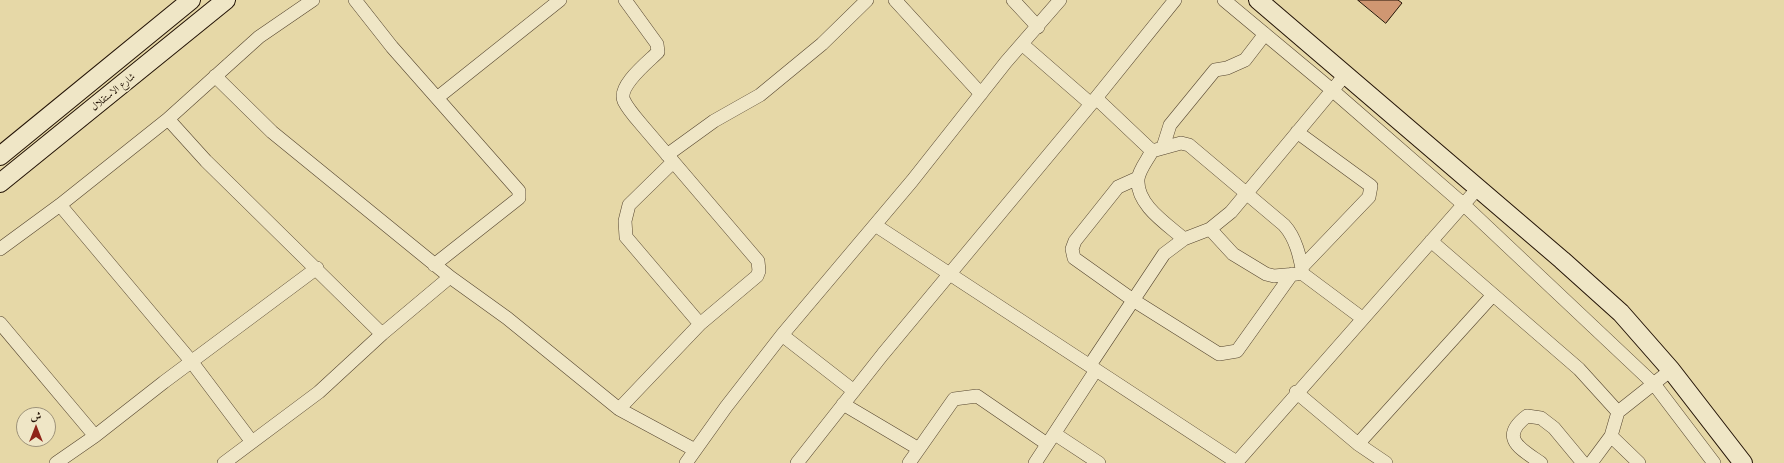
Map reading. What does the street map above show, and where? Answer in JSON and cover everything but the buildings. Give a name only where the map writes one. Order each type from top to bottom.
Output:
[{"type":"street","points":[[0,156],[192,0]]},
{"type":"street","name":"شارع الاستقلال","points":[[0,184],[226,0]]},
{"type":"street","points":[[0,249],[60,205],[168,119],[259,37],[313,0]]},
{"type":"street","points":[[355,0],[392,47],[519,190],[519,198],[434,265]]},
{"type":"street","points":[[437,98],[560,0]]},
{"type":"street","points":[[619,409],[700,324],[757,276],[759,267],[758,261],[641,124],[624,100],[623,94],[628,82],[658,52],[659,48],[625,0]]},
{"type":"street","points":[[700,324],[626,237],[625,221],[629,205],[670,158],[714,121],[760,96],[822,44],[867,0]]},
{"type":"street","points":[[895,0],[981,94]]},
{"type":"street","points":[[1013,0],[1038,27]]},
{"type":"street","points":[[686,463],[726,407],[782,336],[912,181],[1006,62],[1060,0]]},
{"type":"street","points":[[797,463],[843,404],[1094,101],[1175,0]]},
{"type":"street","points":[[1224,0],[1332,90],[1463,204],[1654,384],[1714,463]]},
{"type":"street","points":[[1258,0],[1478,188],[1621,313],[1671,370],[1744,463]]},
{"type":"street","points":[[1265,34],[1245,60],[1228,68],[1215,70],[1170,125],[1158,149],[1138,178],[1118,187],[1075,241],[1072,249],[1074,258],[1133,300],[1219,354],[1237,351],[1299,272],[1369,197],[1371,186],[1297,132]]},
{"type":"street","points":[[1022,44],[1158,149]]},
{"type":"street","points":[[1035,463],[1051,439],[1133,300],[1164,254],[1184,239],[1210,229],[1231,212],[1345,75]]},
{"type":"street","points":[[215,76],[272,132],[434,265],[507,318],[619,409],[695,450]]},
{"type":"street","points":[[168,119],[212,167],[317,268],[382,334]]},
{"type":"street","points":[[1158,149],[1181,143],[1189,145],[1289,231],[1300,258],[1299,272]]},
{"type":"street","points":[[1138,178],[1139,192],[1151,210],[1184,239]]},
{"type":"street","points":[[875,225],[1237,463],[1296,392],[1478,188]]},
{"type":"street","points":[[60,205],[191,361],[252,442]]},
{"type":"street","points":[[1210,229],[1233,254],[1266,274],[1274,276],[1299,272],[1362,318]]},
{"type":"street","points":[[1431,241],[1492,296],[1579,369],[1618,412]]},
{"type":"street","points":[[56,463],[95,436],[191,361],[317,268]]},
{"type":"street","points":[[224,463],[319,392],[382,334],[450,277]]},
{"type":"street","points":[[1358,444],[1492,296]]},
{"type":"street","points":[[0,323],[95,436]]},
{"type":"street","points":[[782,336],[854,391]]},
{"type":"street","points":[[1591,463],[1611,436],[1618,412],[1671,370]]},
{"type":"street","points":[[1296,392],[1358,444],[1386,463]]},
{"type":"street","points":[[909,463],[954,399],[977,396],[1051,439],[1099,463]]},
{"type":"street","points":[[843,404],[919,449]]},
{"type":"street","points":[[1541,463],[1517,447],[1514,441],[1514,432],[1520,422],[1527,416],[1540,418],[1554,428],[1583,463]]},
{"type":"street","points":[[1611,436],[1639,463]]}]
